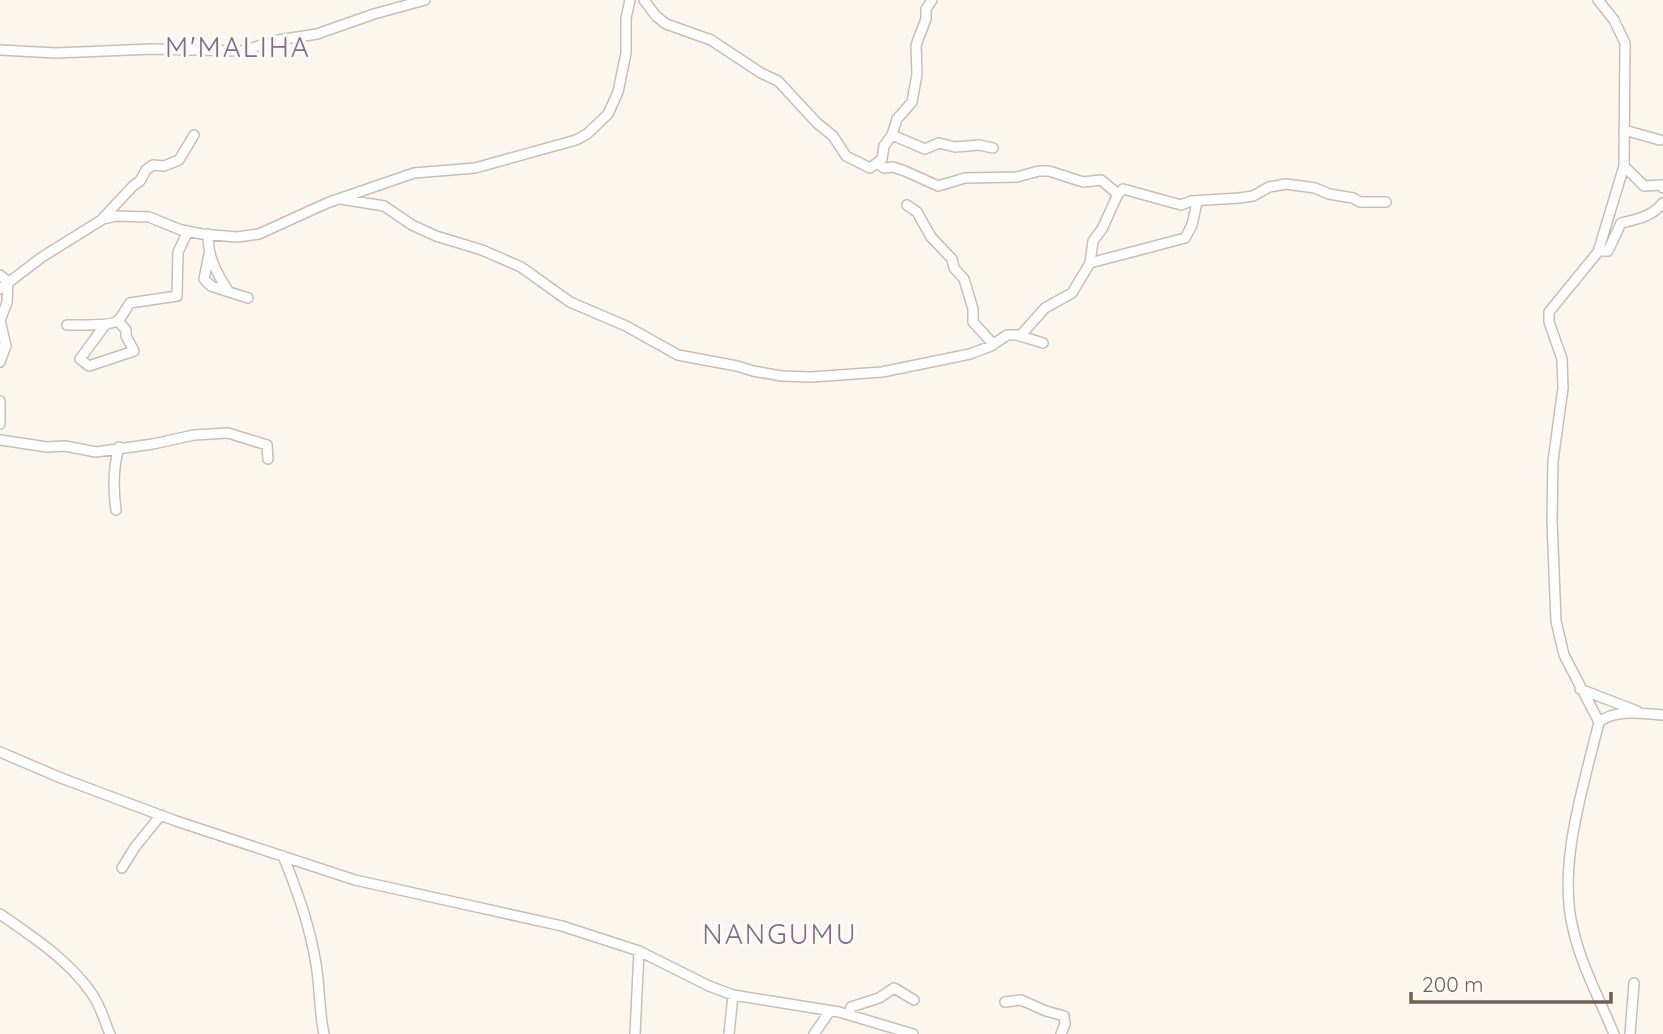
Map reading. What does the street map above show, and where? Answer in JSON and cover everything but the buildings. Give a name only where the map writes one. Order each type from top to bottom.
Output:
[{"type":"street","points":[[0,50],[56,53],[152,49],[242,51],[278,40],[317,34],[425,0]]},
{"type":"street","points":[[103,219],[149,217],[188,231],[237,237],[259,234],[339,199],[414,173],[475,168],[576,140],[594,129],[608,114],[618,92],[626,53],[626,18],[630,0]]},
{"type":"street","points":[[645,0],[656,16],[666,24],[711,40],[778,81],[817,123],[833,136],[846,156],[870,168],[878,164],[897,119],[912,102],[917,74],[916,45],[926,19],[926,9],[932,0]]},
{"type":"street","points":[[1598,0],[1614,20],[1625,43],[1624,166],[1598,251],[1549,312],[1549,322],[1562,359],[1563,388],[1553,461],[1552,521],[1556,621],[1564,655],[1599,722],[1568,870],[1572,928],[1614,1034]]},
{"type":"street","points":[[1624,130],[1660,140]]},
{"type":"street","points":[[4,285],[42,257],[103,219],[153,165],[164,166],[179,160],[194,135]]},
{"type":"street","points":[[892,135],[925,149],[939,143],[955,147],[979,145],[993,148]]},
{"type":"street","points":[[878,164],[884,168],[893,167],[905,171],[938,186],[965,178],[1017,177],[1049,171],[1083,182],[1101,180],[1118,194]]},
{"type":"street","points":[[1624,166],[1644,186],[1662,185],[1663,188]]},
{"type":"street","points":[[1020,336],[1045,308],[1072,293],[1090,263],[1093,241],[1123,189],[1174,204],[1239,198],[1286,184],[1315,188],[1360,202],[1385,202]]},
{"type":"street","points":[[339,199],[384,206],[412,225],[436,236],[482,250],[521,267],[570,302],[626,326],[687,357],[782,376],[811,377],[882,372],[950,359],[993,344],[1007,335],[1043,343]]},
{"type":"street","points":[[1090,263],[1185,238],[1192,225],[1197,202]]},
{"type":"street","points":[[1598,251],[1608,251],[1620,223],[1644,218],[1656,212],[1663,203]]},
{"type":"street","points":[[907,205],[914,209],[931,237],[952,259],[954,268],[964,279],[969,292],[973,322],[993,344]]},
{"type":"street","points":[[66,325],[105,325],[118,321],[130,303],[177,296],[178,252],[188,231]]},
{"type":"street","points":[[208,234],[209,253],[204,279],[211,286],[248,298]]},
{"type":"street","points":[[209,253],[229,292]]},
{"type":"street","points":[[0,275],[7,303],[0,320],[3,347],[0,362]]},
{"type":"street","points":[[105,325],[80,359],[89,366],[134,351],[126,330],[118,321]]},
{"type":"street","points":[[0,401],[0,424]]},
{"type":"street","points":[[0,440],[47,447],[65,446],[96,452],[194,435],[228,433],[267,445],[268,459]]},
{"type":"street","points":[[116,510],[113,485],[119,447]]},
{"type":"street","points":[[1580,689],[1639,712]]},
{"type":"street","points":[[1599,722],[1614,714],[1639,712],[1663,715]]},
{"type":"street","points":[[0,752],[50,774],[161,815],[373,885],[562,926],[639,951],[733,995],[849,1015],[913,1034]]},
{"type":"street","points":[[122,868],[161,815]]},
{"type":"street","points":[[283,856],[309,928],[318,975],[324,1034]]},
{"type":"street","points":[[0,914],[60,960],[82,981],[96,1000],[110,1034]]},
{"type":"street","points":[[635,1034],[639,951]]},
{"type":"street","points":[[1630,1034],[1634,983]]},
{"type":"street","points":[[849,1015],[851,1007],[878,998],[894,988],[914,1000]]},
{"type":"street","points":[[729,1034],[733,995]]},
{"type":"street","points":[[1005,1002],[1021,1000],[1064,1016],[1065,1024],[1061,1034]]},
{"type":"street","points":[[814,1034],[830,1011]]},
{"type":"district","name":"M'MALIHA","points":[[238,47]]},
{"type":"district","name":"NANGUMU","points":[[780,934]]}]
